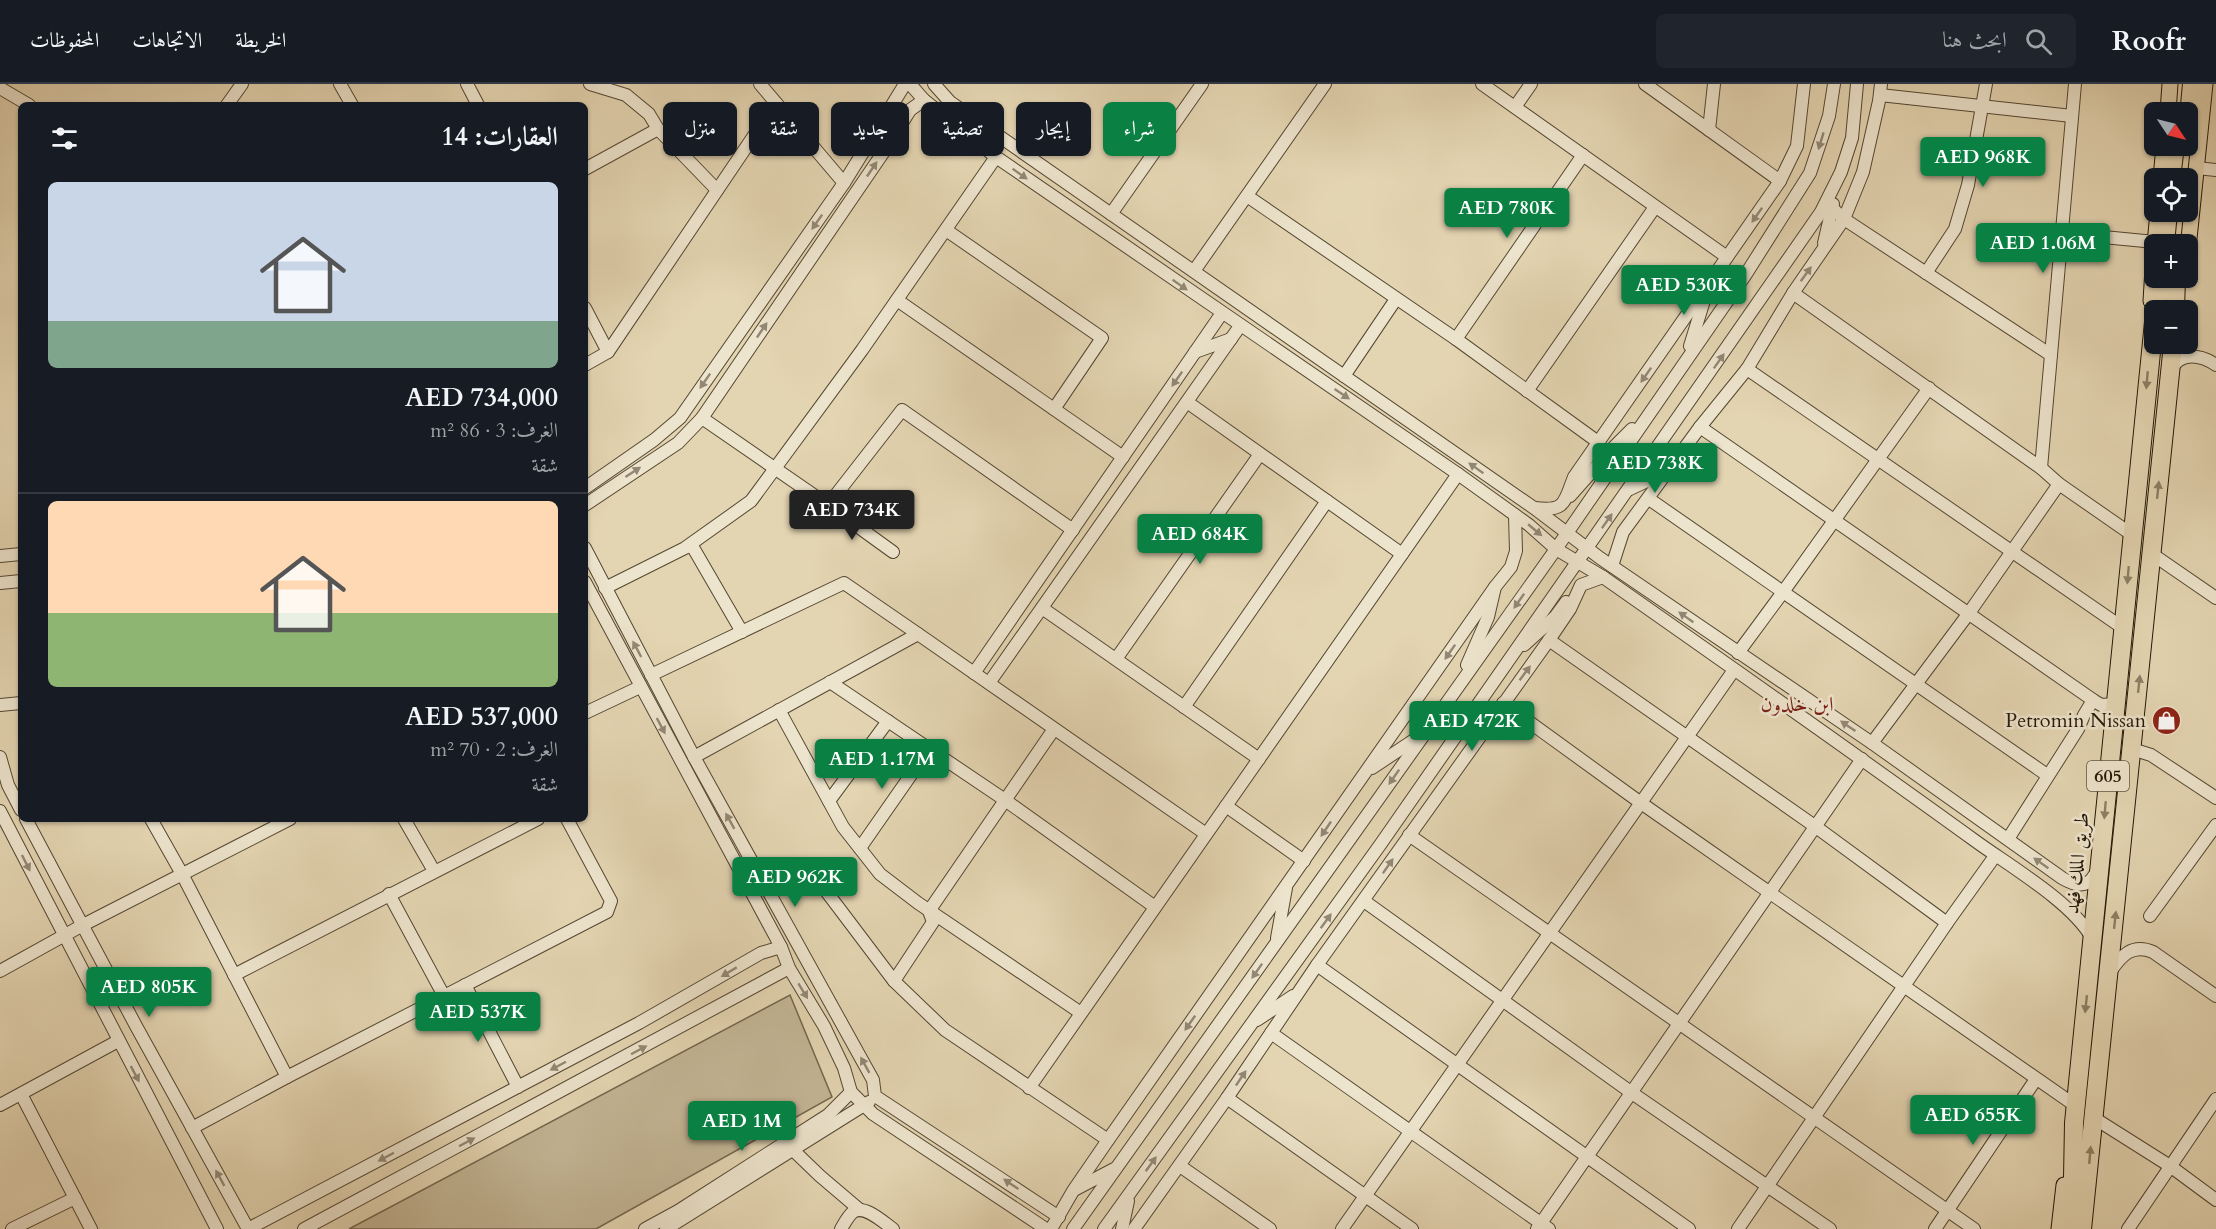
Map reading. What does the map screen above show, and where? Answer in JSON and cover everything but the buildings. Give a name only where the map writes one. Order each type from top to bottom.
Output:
[{"type":"highway","points":[[2179,102],[2181,84]]},
{"type":"highway","points":[[2190,102],[2192,84]]},
{"type":"highway","name":"طريق الملك فهد","points":[[2068,1229],[2073,1178],[2075,1114],[2149,354]]},
{"type":"highway","name":"605","points":[[2084,1224],[2172,354]]},
{"type":"main road","points":[[2169,102],[2170,84]]},
{"type":"main road","points":[[2191,168],[2205,84]]},
{"type":"main road","points":[[2059,1229],[2075,1114]]},
{"type":"street","points":[[229,102],[242,84]]},
{"type":"street","points":[[340,84],[350,102]]},
{"type":"street","points":[[467,84],[476,102]]},
{"type":"street","points":[[590,84],[626,95],[649,114],[658,129],[717,190]]},
{"type":"street","points":[[759,84],[775,102]]},
{"type":"street","points":[[588,486],[654,440],[680,418],[844,183],[905,84]]},
{"type":"street","points":[[910,84],[924,100],[996,157],[1458,474],[1515,515],[1556,549],[1603,577],[1862,759],[2050,895],[2086,927],[2092,938]]},
{"type":"street","points":[[933,84],[950,102],[1534,508],[1612,566],[1872,743],[2062,878],[2073,885],[2084,885],[2093,878],[2100,861]]},
{"type":"street","points":[[1111,214],[1202,84]]},
{"type":"street","points":[[1194,271],[1325,84]]},
{"type":"street","points":[[1482,84],[1727,257]]},
{"type":"street","points":[[1515,107],[1531,84]]},
{"type":"street","points":[[1645,84],[1780,181]]},
{"type":"street","points":[[1709,130],[1714,84]]},
{"type":"street","points":[[1562,505],[1574,477],[1780,181],[1797,146],[1804,84]]},
{"type":"street","points":[[1073,1229],[1567,534],[1746,274],[1810,173],[1829,116],[1834,84]]},
{"type":"street","points":[[1822,252],[1841,172],[1852,138],[1857,84]]},
{"type":"street","points":[[1926,273],[1955,229],[1968,185],[1986,84]]},
{"type":"street","points":[[2041,468],[2075,84]]},
{"type":"street","points":[[0,88],[24,102]]},
{"type":"street","points":[[1612,566],[1623,532],[1700,427],[1747,369],[1793,293],[1844,219],[1863,172],[1880,89],[1983,106],[2072,116]]},
{"type":"street","points":[[588,503],[678,443],[702,418],[910,110],[924,100]]},
{"type":"street","points":[[588,167],[658,129]]},
{"type":"street","points":[[588,363],[608,352],[749,143]]},
{"type":"street","points":[[819,154],[844,183]]},
{"type":"street","points":[[1456,339],[1583,155]]},
{"type":"street","points":[[605,588],[691,544],[751,501],[897,300],[996,157]]},
{"type":"street","points":[[2198,172],[2216,170]]},
{"type":"street","points":[[1104,1229],[1380,845],[1505,663],[1629,490],[1821,213],[1841,172]]},
{"type":"street","points":[[1247,196],[1456,339],[1598,442]]},
{"type":"street","points":[[1527,391],[1655,207]]},
{"type":"street","points":[[1832,208],[1844,219],[2051,355]]},
{"type":"street","points":[[946,230],[1102,338],[1054,409]]},
{"type":"street","points":[[2062,233],[2144,244]]},
{"type":"street","points":[[1686,359],[1710,282]]},
{"type":"street","points":[[1793,293],[2132,534]]},
{"type":"street","points":[[1344,376],[1396,299]]},
{"type":"street","points":[[897,300],[1123,457]]},
{"type":"street","points":[[974,673],[1222,313]]},
{"type":"street","points":[[588,314],[608,352]]},
{"type":"street","points":[[989,683],[1240,326]]},
{"type":"street","points":[[1195,352],[1231,339]]},
{"type":"street","points":[[2170,372],[2178,360],[2183,358],[2201,357],[2212,363]]},
{"type":"street","points":[[1747,369],[2123,628]]},
{"type":"street","points":[[1738,652],[1929,388]]},
{"type":"street","points":[[1187,402],[1402,554]]},
{"type":"street","points":[[828,505],[902,410],[1073,530]]},
{"type":"street","points":[[1534,508],[1552,510],[1562,505],[1610,451],[1652,410]]},
{"type":"street","points":[[702,418],[893,552]]},
{"type":"street","points":[[1700,427],[2093,700],[2101,705],[2115,704]]},
{"type":"street","points":[[1116,659],[1260,454]]},
{"type":"street","points":[[1629,490],[1668,471]]},
{"type":"street","points":[[1029,1088],[1458,474]]},
{"type":"street","points":[[1872,743],[1969,613],[2059,484]]},
{"type":"street","points":[[1649,499],[2047,775]]},
{"type":"street","points":[[1184,707],[1328,501]]},
{"type":"street","points":[[1051,1229],[1073,1191],[1108,1140],[1510,567],[1516,551],[1515,515]]},
{"type":"street","points":[[691,544],[742,632]]},
{"type":"street","points":[[0,556],[18,554]]},
{"type":"street","points":[[588,554],[694,757],[873,1080],[875,1096],[1059,1216]]},
{"type":"street","points":[[2152,554],[2216,598]]},
{"type":"street","points":[[1505,663],[1555,617],[1581,585],[1603,577]]},
{"type":"street","points":[[0,583],[18,580]]},
{"type":"street","points":[[651,675],[844,583],[1206,834]]},
{"type":"street","points":[[1137,1228],[1317,965],[1550,640],[1570,609],[1581,585]]},
{"type":"street","points":[[1456,690],[1488,617],[1495,587]]},
{"type":"street","points":[[588,588],[781,947],[789,968],[824,1026],[844,1068],[851,1092],[864,1107],[1046,1229]]},
{"type":"street","points":[[1042,608],[1259,759]]},
{"type":"street","points":[[694,757],[918,634]]},
{"type":"street","points":[[1550,640],[1816,827],[1947,923]]},
{"type":"street","points":[[1342,1229],[1734,670]]},
{"type":"street","points":[[830,682],[1005,800],[1155,908]]},
{"type":"street","points":[[588,712],[640,687]]},
{"type":"street","points":[[2008,839],[2078,729],[2093,700]]},
{"type":"street","points":[[0,705],[18,703]]},
{"type":"street","points":[[1503,703],[1641,803],[2036,1079],[2075,1114]]},
{"type":"street","points":[[779,710],[843,827],[880,874],[929,911],[1081,1014]]},
{"type":"street","points":[[829,801],[888,721]]},
{"type":"street","points":[[1454,772],[1461,727]]},
{"type":"street","points":[[929,911],[1054,729]]},
{"type":"street","points":[[1365,773],[1426,732]]},
{"type":"street","points":[[860,848],[929,748]]},
{"type":"street","points":[[2132,749],[2151,755],[2216,798]]},
{"type":"street","points":[[0,757],[8,785],[18,804]]},
{"type":"street","points":[[1271,1033],[1543,1227],[1586,1157],[1862,759]]},
{"type":"street","points":[[1226,806],[1304,861]]},
{"type":"street","points":[[0,811],[217,1229]]},
{"type":"street","points":[[28,822],[248,1229],[639,1023],[760,953],[781,947]]},
{"type":"street","points":[[153,822],[287,1077]]},
{"type":"street","points":[[0,971],[280,822]]},
{"type":"street","points":[[406,822],[434,871]]},
{"type":"street","points":[[234,975],[532,822]]},
{"type":"street","points":[[192,1128],[607,912],[611,901],[569,822]]},
{"type":"street","points":[[2150,916],[2216,825]]},
{"type":"street","points":[[1409,835],[1678,1025],[1815,1117],[1974,1229]]},
{"type":"street","points":[[1738,1229],[1995,856]]},
{"type":"street","points":[[2050,895],[2063,895],[2066,887],[2062,878]]},
{"type":"street","points":[[1276,944],[1287,883]]},
{"type":"street","points":[[826,891],[894,981],[945,1030],[1108,1140]]},
{"type":"street","points":[[389,894],[444,996]]},
{"type":"street","points":[[1364,901],[1632,1093],[1830,1229]]},
{"type":"street","points":[[894,981],[933,922],[929,911]]},
{"type":"street","points":[[2110,974],[2123,955],[2130,950],[2145,949],[2153,952],[2216,996]]},
{"type":"street","points":[[1317,965],[1689,1229]]},
{"type":"street","points":[[304,1229],[789,968]]},
{"type":"street","points":[[465,985],[518,1087]]},
{"type":"street","points":[[1251,1024],[1298,993]]},
{"type":"street","points":[[0,1105],[118,1041]]},
{"type":"street","points":[[1935,1229],[2036,1079]]},
{"type":"street","points":[[645,1229],[678,1211],[828,1115],[851,1092]]},
{"type":"street","points":[[21,1094],[91,1229]]},
{"type":"street","points":[[666,1229],[864,1107],[875,1096]]},
{"type":"street","points":[[1227,1098],[1412,1229]]},
{"type":"street","points":[[2128,1229],[2216,1099]]},
{"type":"street","points":[[2094,1118],[2170,1166],[2216,1200]]},
{"type":"street","points":[[793,1150],[860,1210],[868,1212],[893,1229]]},
{"type":"street","points":[[1180,1166],[1270,1229]]},
{"type":"street","points":[[1073,1191],[1117,1167]]},
{"type":"street","points":[[1122,1229],[1129,1195]]},
{"type":"street","points":[[12,1229],[75,1198]]},
{"type":"street","points":[[841,1229],[853,1212],[860,1210]]},
{"type":"shaded area","points":[[790,995],[832,1097],[596,1229],[349,1229]]},
{"type":"place","name":"Petromin Nissan","points":[[2167,720]]},
{"type":"district","name":"ابن خلدون","points":[[1797,704]]}]
